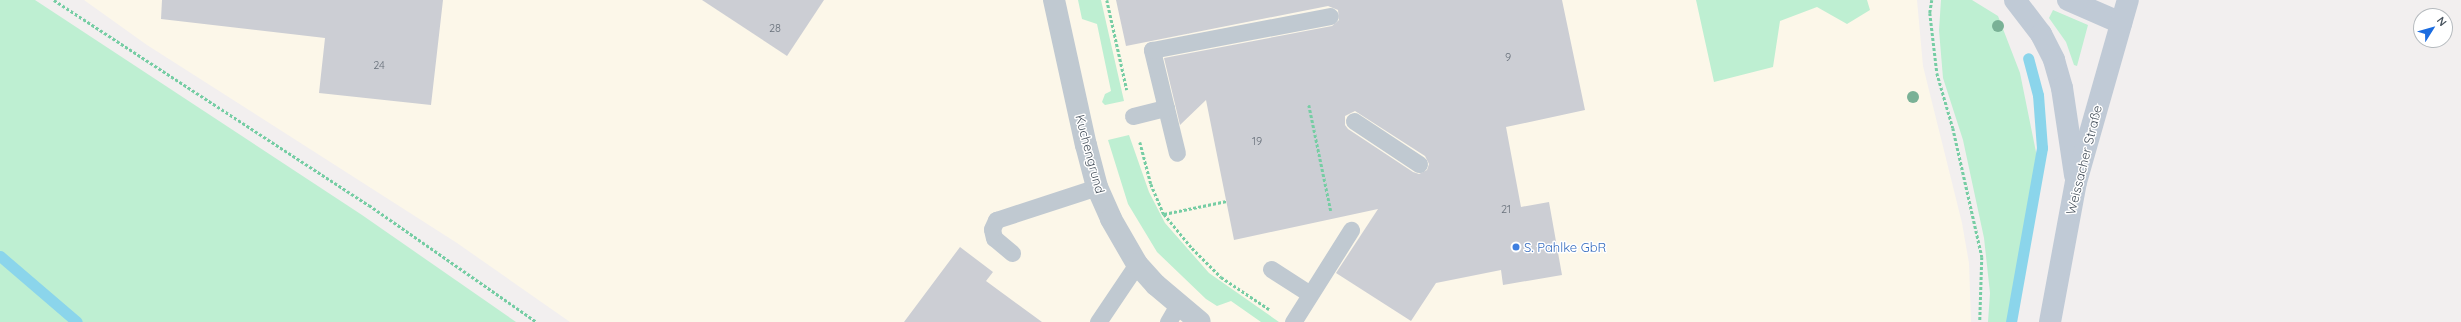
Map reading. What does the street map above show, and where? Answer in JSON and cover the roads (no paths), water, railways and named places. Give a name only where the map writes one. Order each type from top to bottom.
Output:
[{"type":"main road","points":[[2015,0],[2042,34],[2054,60],[2062,88],[2076,182]]},
{"type":"main road","points":[[2068,0],[2121,23]]},
{"type":"main road","name":"Weissacher Straße","points":[[2050,322],[2076,182],[2128,0]]},
{"type":"street","name":"Kuchengrund","points":[[1054,0],[1097,187],[1111,219],[1137,264],[1173,314],[1200,322]]},
{"type":"lane","points":[[1177,153],[1152,50],[1330,16]]},
{"type":"lane","points":[[1133,116],[1166,108]]},
{"type":"lane","points":[[1354,121],[1419,164]]},
{"type":"lane","points":[[1012,253],[994,238],[992,229],[996,220],[1097,187]]},
{"type":"lane","points":[[1293,322],[1351,230]]},
{"type":"lane","points":[[1098,322],[1137,264]]},
{"type":"lane","points":[[1271,269],[1310,294]]},
{"type":"waterway","points":[[2011,322],[2042,148],[2038,95],[2028,58]]},
{"type":"waterway","points":[[0,256],[77,322]]},
{"type":"place","name":"S. Pahlke GbR","points":[[1516,247]]}]
